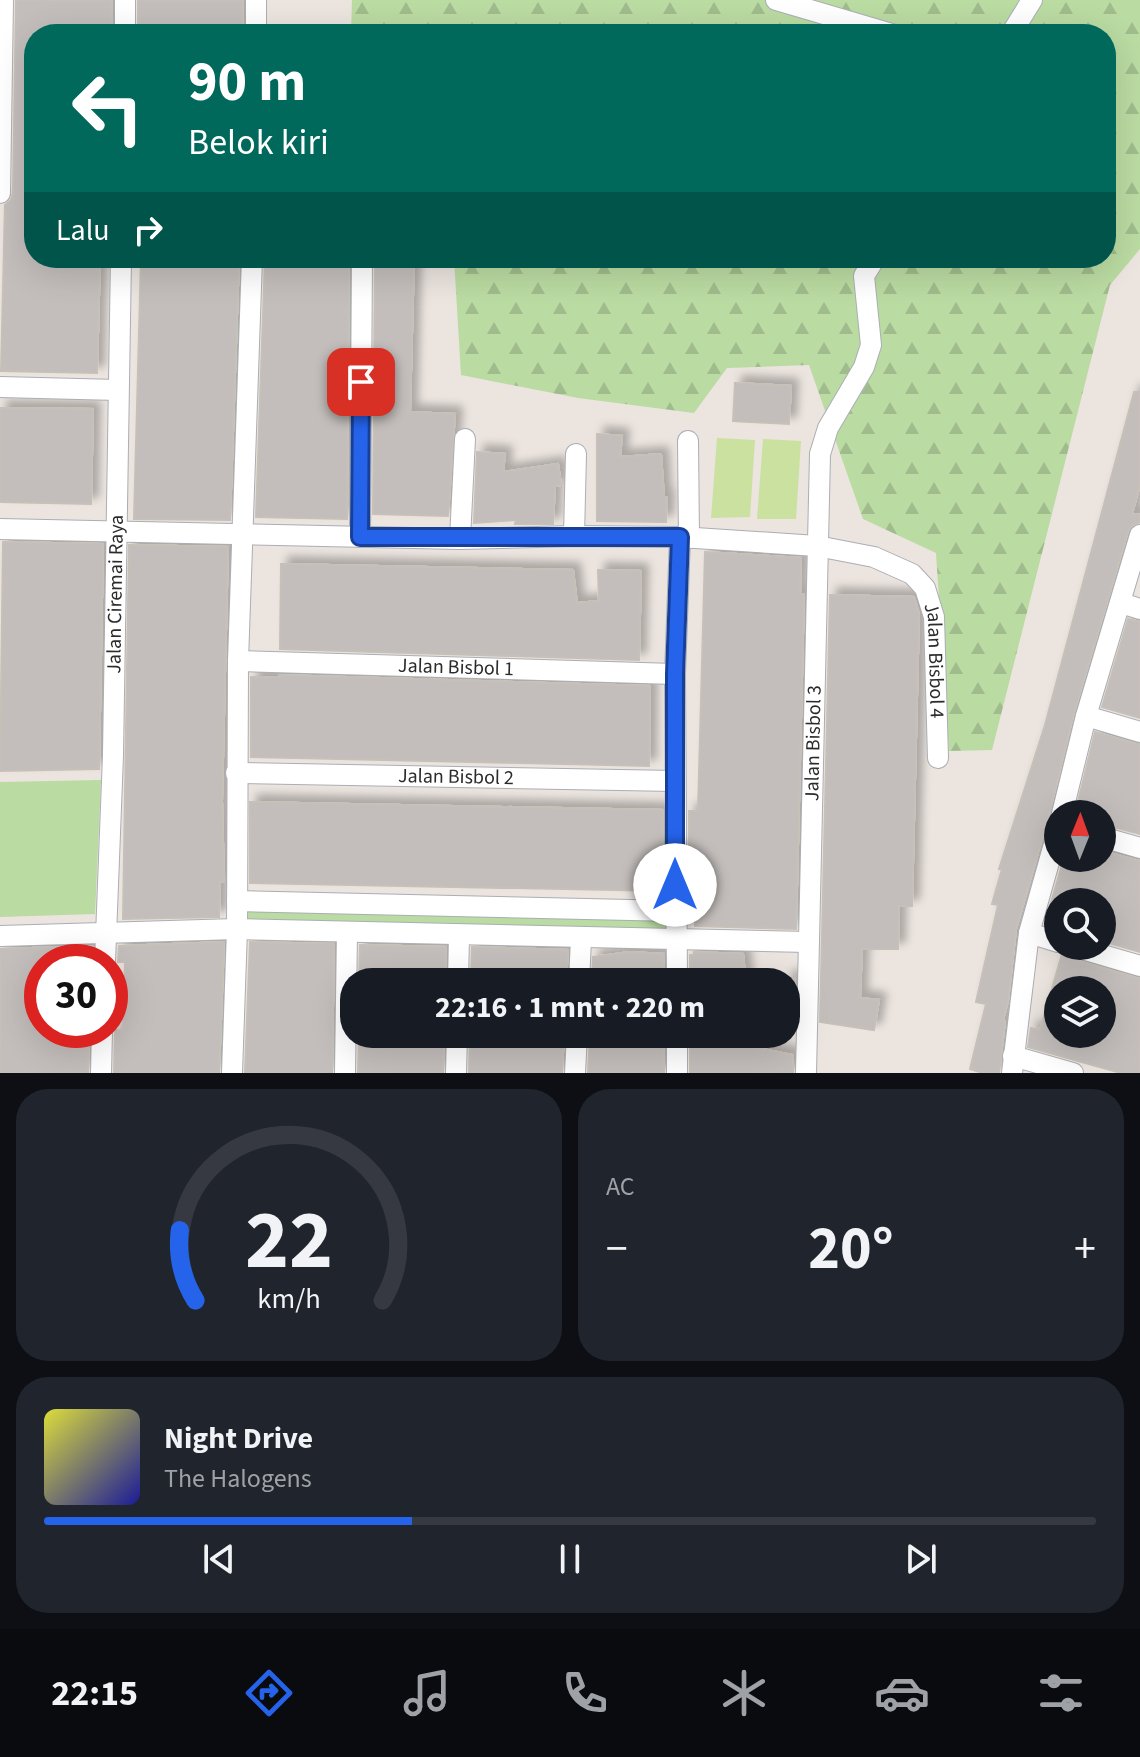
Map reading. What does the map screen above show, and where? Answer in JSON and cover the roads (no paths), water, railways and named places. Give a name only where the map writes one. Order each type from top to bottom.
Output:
[{"type":"street","points":[[0,193],[3,0]]},
{"type":"street","points":[[125,0],[125,24]]},
{"type":"street","points":[[256,0],[256,24]]},
{"type":"street","points":[[776,0],[858,24]]},
{"type":"street","points":[[1017,24],[1032,0]]},
{"type":"street","name":"Jalan Ciremai Raya","points":[[106,944],[113,755],[121,268]]},
{"type":"street","points":[[232,1073],[237,929],[238,661],[252,268]]},
{"type":"street","points":[[360,537],[362,268]]},
{"type":"street","name":"Jalan Bisbol 3","points":[[806,1073],[820,448],[828,428],[864,367],[871,345],[864,276],[869,268]]},
{"type":"street","points":[[0,387],[118,390]]},
{"type":"street","points":[[460,539],[465,439]]},
{"type":"street","points":[[677,968],[675,674],[685,538],[688,441]]},
{"type":"street","points":[[574,536],[576,454]]},
{"type":"street","name":"Jalan Bisbol 4","points":[[0,529],[460,539],[574,536],[685,538],[817,546],[874,557],[912,574],[925,588],[934,617],[938,758]]},
{"type":"street","points":[[1065,800],[1086,716],[1130,606],[1140,535]]},
{"type":"street","name":"Jalan Bisbol 1","points":[[238,661],[675,674]]},
{"type":"street","points":[[1086,716],[1140,732]]},
{"type":"street","name":"Jalan Bisbol 2","points":[[236,773],[675,781]]},
{"type":"street","points":[[1116,841],[1140,848]]},
{"type":"street","points":[[1046,872],[1029,933],[1012,1065],[1073,1073]]},
{"type":"street","points":[[237,901],[675,911]]},
{"type":"street","points":[[0,936],[237,929],[808,942]]},
{"type":"street","points":[[345,1073],[347,932]]},
{"type":"street","points":[[1029,933],[1044,938]]},
{"type":"street","points":[[458,968],[459,936]]},
{"type":"street","points":[[580,968],[581,939]]},
{"type":"street","points":[[1116,959],[1140,966]]},
{"type":"street","points":[[101,1073],[102,1048]]},
{"type":"street","points":[[456,1073],[457,1048]]},
{"type":"street","points":[[575,1073],[576,1048]]},
{"type":"street","points":[[677,1048],[677,1073]]}]
